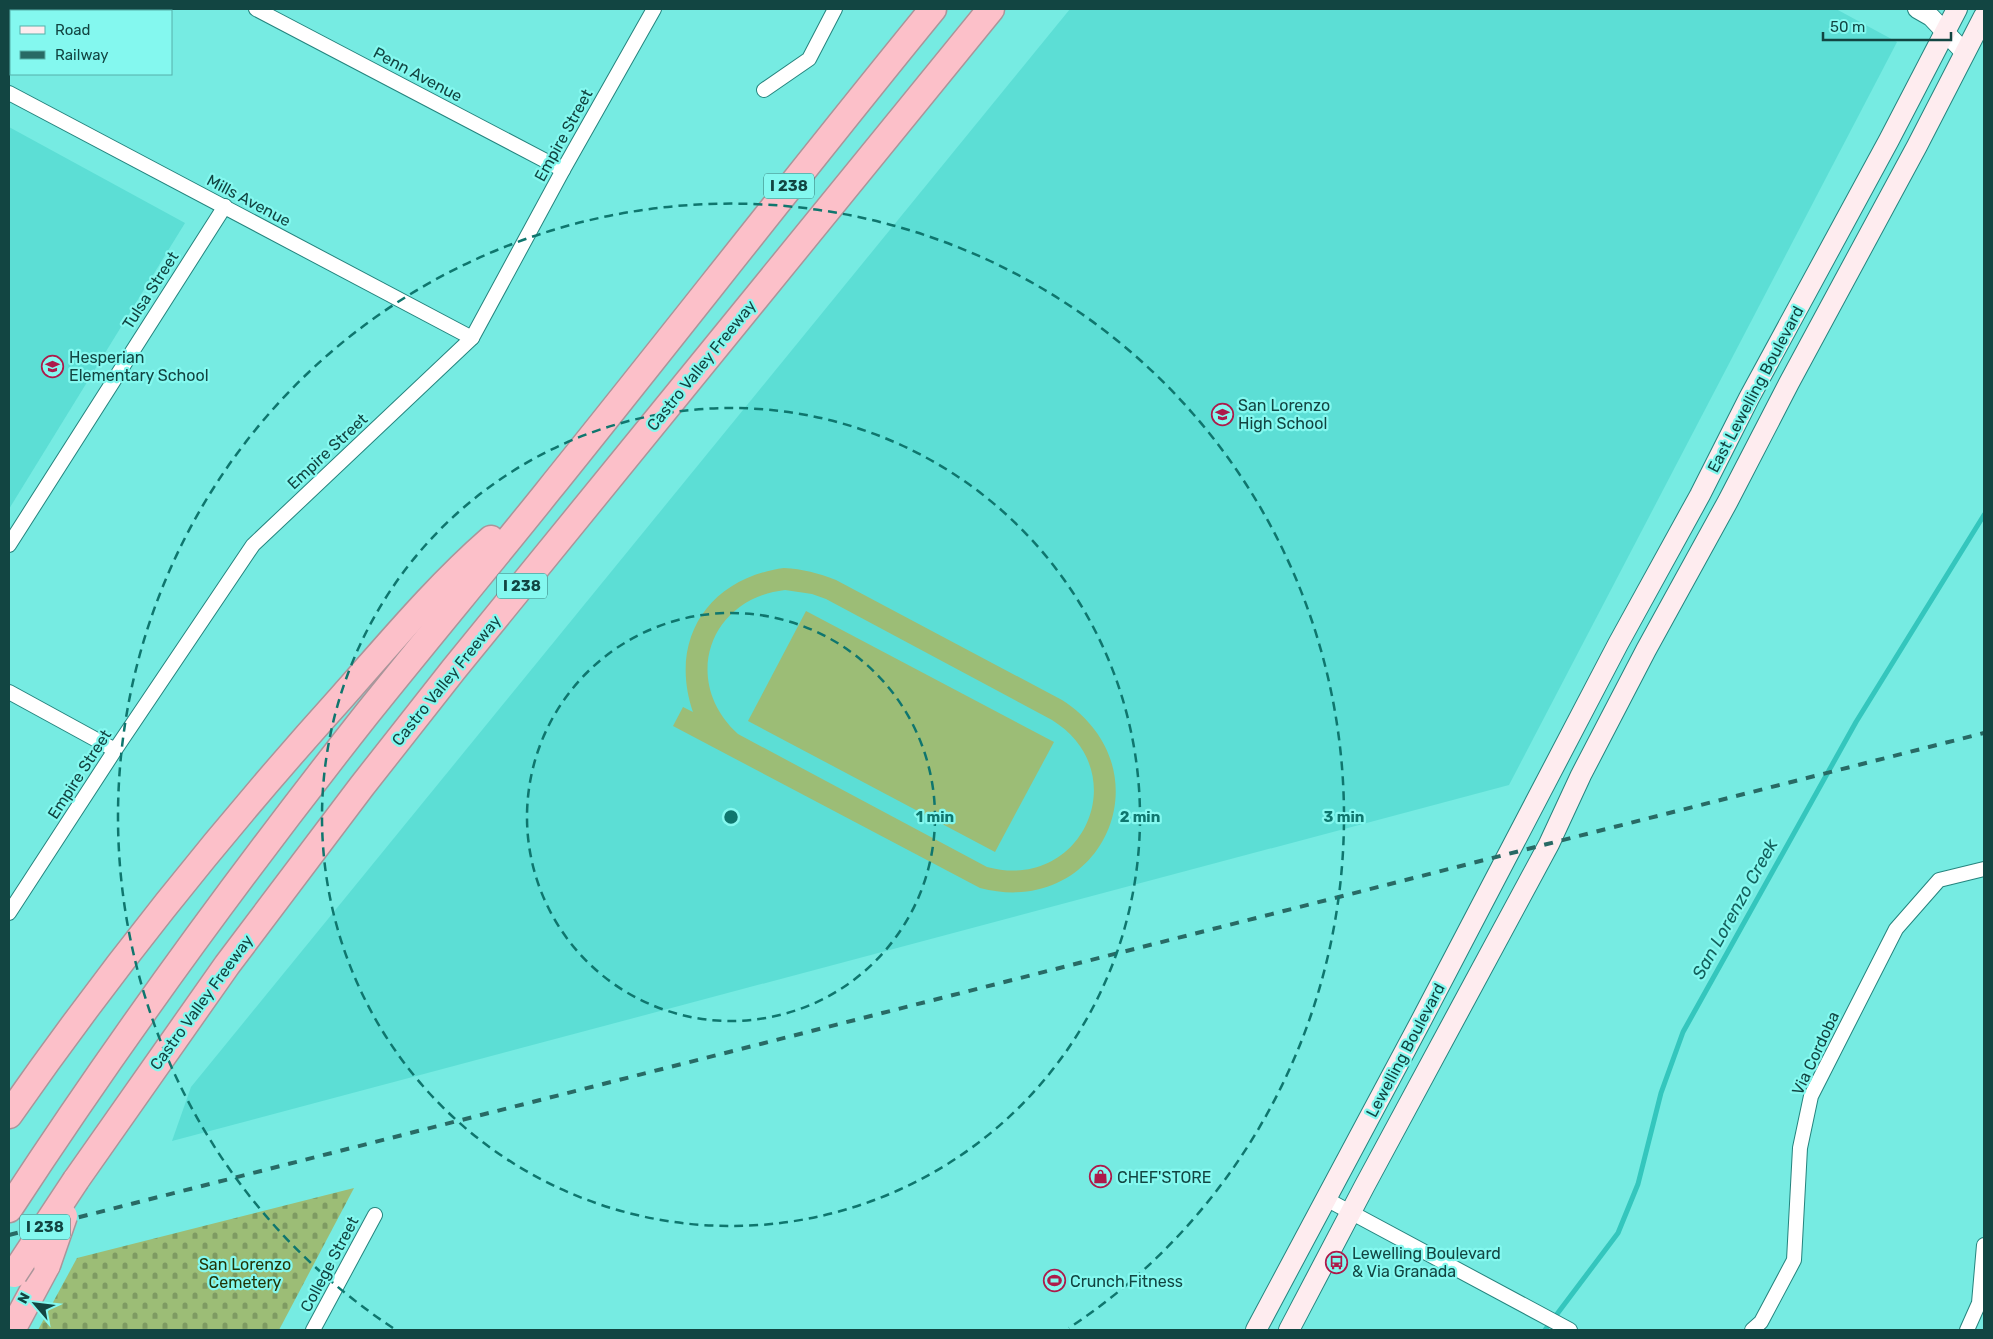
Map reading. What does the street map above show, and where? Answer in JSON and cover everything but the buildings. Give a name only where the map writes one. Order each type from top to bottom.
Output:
[{"type":"highway","name":"I 238","points":[[14,1201],[139,1020],[276,831],[402,670],[548,491],[808,162],[933,9]]},
{"type":"highway","name":"Castro Valley Freeway","points":[[11,1278],[76,1180],[233,958],[368,778],[460,661],[991,9]]},
{"type":"highway","points":[[9,1114],[151,924],[294,750],[436,592],[475,553],[548,491]]},
{"type":"highway","points":[[12,1330],[47,1265],[76,1180]]},
{"type":"main road","name":"East Lewelling Boulevard","points":[[1553,769],[1958,9]]},
{"type":"main road","name":"East Lewelling Boulevard","points":[[1581,775],[1651,641],[1765,432],[1788,383],[1917,146],[1984,16]]},
{"type":"main road","points":[[1739,420],[1765,432]]},
{"type":"main road","name":"Lewelling Boulevard","points":[[1256,1330],[1553,769]]},
{"type":"main road","name":"Lewelling Boulevard","points":[[1289,1330],[1350,1212],[1549,844],[1581,775]]},
{"type":"street","name":"Penn Avenue","points":[[256,9],[563,170]]},
{"type":"street","name":"Empire Street","points":[[9,913],[115,750],[253,546],[472,338],[563,170],[654,9]]},
{"type":"street","points":[[764,90],[809,59],[835,9]]},
{"type":"street","points":[[1917,9],[1931,17],[1965,53]]},
{"type":"street","name":"Mills Avenue","points":[[9,93],[472,338]]},
{"type":"street","name":"Tulsa Street","points":[[9,545],[224,206]]},
{"type":"street","points":[[9,692],[115,750]]},
{"type":"street","name":"Via Cordoba","points":[[1752,1330],[1761,1322],[1794,1260],[1800,1148],[1810,1096],[1896,929],[1939,880],[1984,869]]},
{"type":"street","points":[[1326,1199],[1570,1330]]},
{"type":"street","name":"College Street","points":[[313,1330],[375,1214]]},
{"type":"street","points":[[1967,1330],[1979,1303],[1984,1245]]},
{"type":"shaded area","name":"San Lorenzo High School","points":[[1070,9],[1836,9],[1897,42],[1509,785],[172,1141],[191,1087]]},
{"type":"shaded area","name":"Hesperian Elementary School","points":[[9,127],[185,223],[9,509]]},
{"type":"green space","points":[[784,568],[823,575],[836,580],[1062,700],[1094,729],[1112,763],[1116,798],[1107,832],[1088,861],[1060,882],[1023,892],[980,888],[673,726],[683,707],[693,712],[687,685],[686,660],[691,637],[701,616],[716,599],[735,584],[758,574]],"holes":[[[785,590],[812,594],[826,599],[1052,720],[1077,742],[1091,769],[1094,796],[1087,823],[1072,846],[1049,862],[1021,870],[987,867],[738,734],[720,713],[710,691],[708,668],[711,646],[721,626],[737,609],[759,597]]]},
{"type":"green space","points":[[806,611],[1054,742],[995,852],[748,721]]},
{"type":"green space","name":"San Lorenzo Cemetery","points":[[354,1188],[279,1330],[38,1330],[77,1258]]},
{"type":"waterway","name":"San Lorenzo Creek","points":[[1545,1330],[1618,1233],[1638,1184],[1661,1093],[1683,1032],[1856,722],[1984,515]]},
{"type":"railway","points":[[9,1235],[1984,733]]},
{"type":"place","name":"Hesperian Elementary School","points":[[53,366]]},
{"type":"place","name":"San Lorenzo High School","points":[[1222,414]]},
{"type":"place","name":"CHEF'STORE","points":[[1101,1177]]},
{"type":"place","name":"Lewelling Boulevard & Via Granada","points":[[1336,1262]]},
{"type":"place","name":"Crunch Fitness","points":[[1054,1281]]}]
